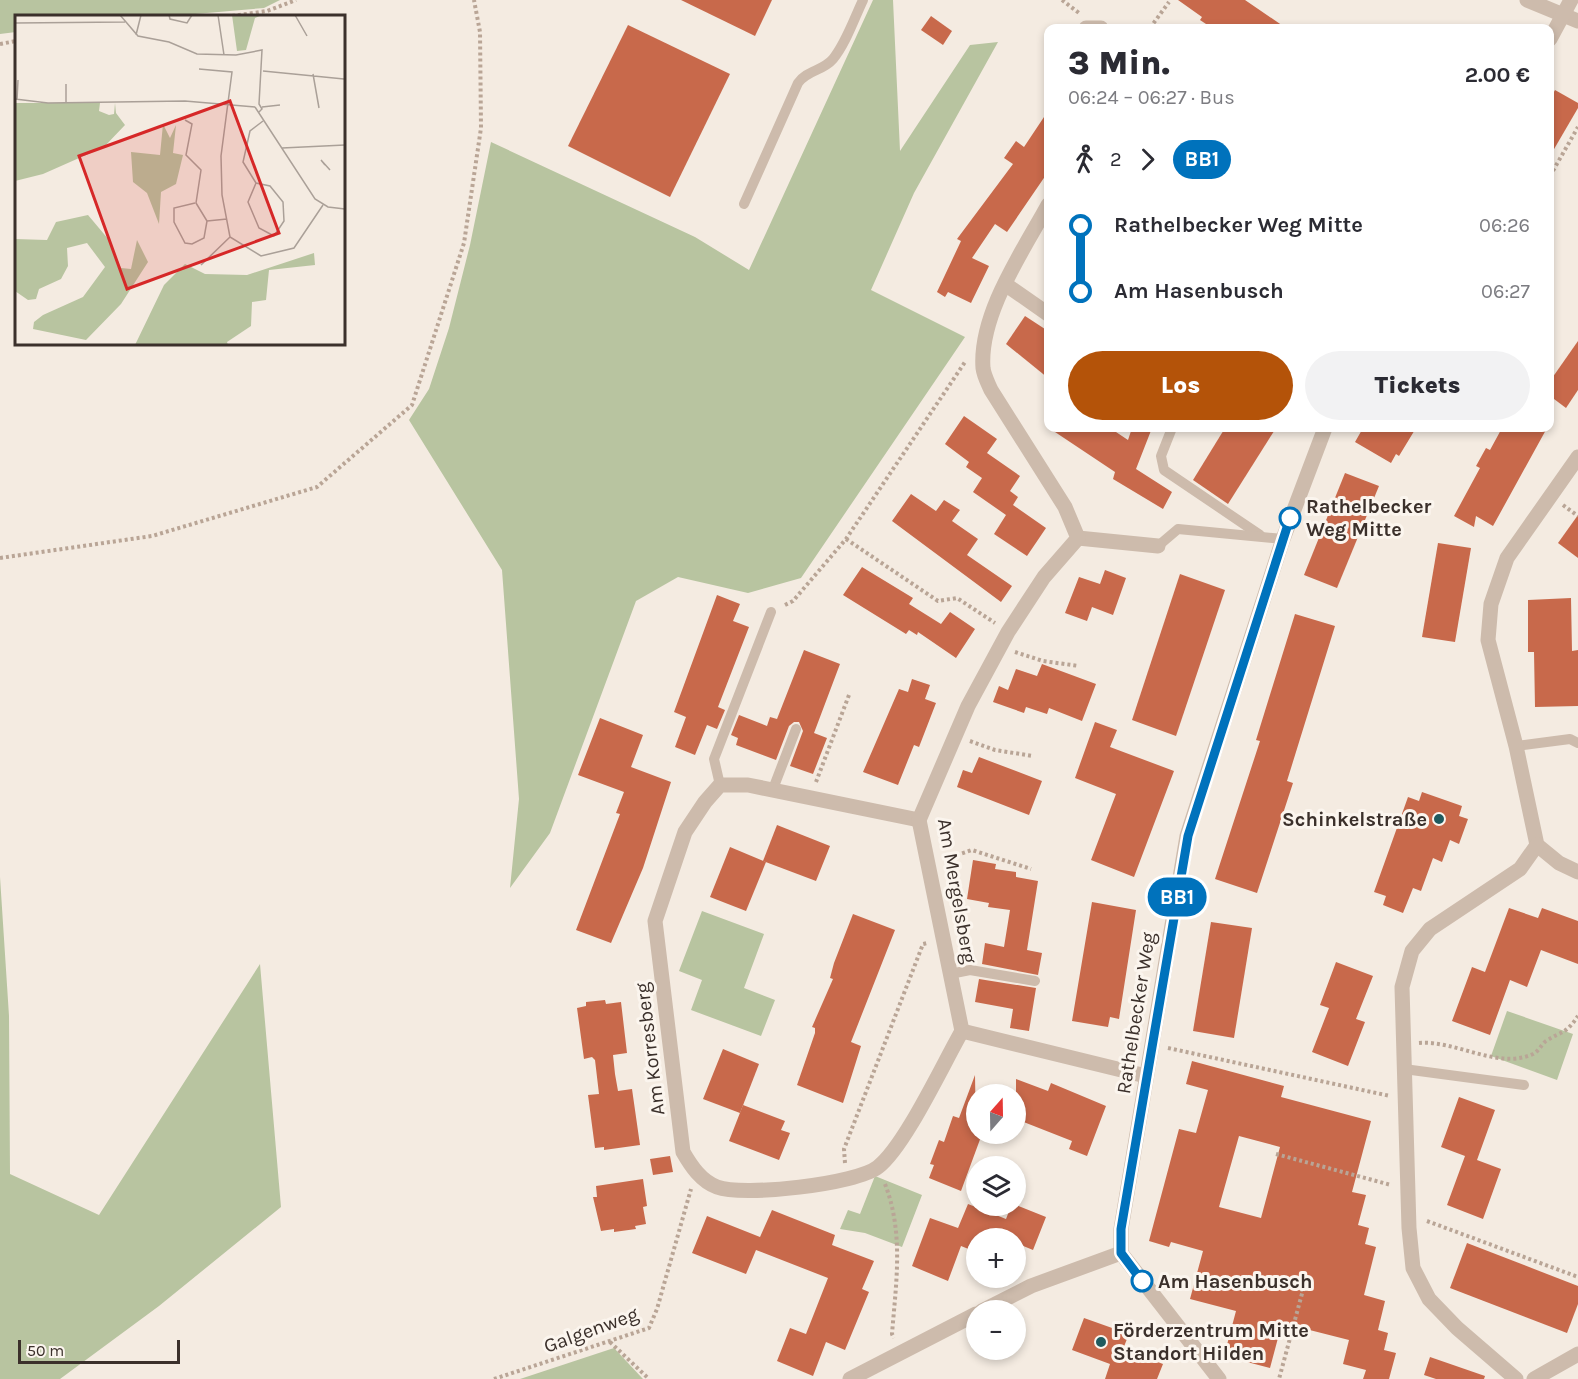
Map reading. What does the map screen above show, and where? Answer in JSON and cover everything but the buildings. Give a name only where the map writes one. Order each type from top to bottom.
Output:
[{"type":"street","points":[[1527,0],[1571,18]]},
{"type":"street","points":[[1554,35],[1571,18],[1571,0]]},
{"type":"street","points":[[1044,212],[1005,284],[987,332],[983,371],[991,390],[1065,507],[1078,538],[1158,546]]},
{"type":"street","points":[[1005,284],[1044,311]]},
{"type":"street","name":"Rathelbecker Weg","points":[[1121,1253],[1121,1229],[1188,836],[1283,539],[1323,432]]},
{"type":"street","points":[[1578,457],[1507,558],[1491,604],[1488,640],[1516,746],[1537,845],[1559,862],[1578,872]]},
{"type":"street","name":"Am Mergelsberg","points":[[962,1031],[919,820],[955,735],[1004,638],[1044,577],[1078,538]]},
{"type":"street","points":[[720,785],[748,785],[773,789],[919,820]]},
{"type":"street","name":"Am Korresberg","points":[[699,1175],[690,1166],[683,1152],[655,921],[686,832],[705,802],[720,785]]},
{"type":"street","points":[[1516,1379],[1457,1328],[1430,1299],[1413,1268],[1408,1194],[1402,987],[1412,951],[1430,929],[1520,869],[1537,845]]},
{"type":"street","points":[[699,1175],[714,1186],[749,1192],[847,1179],[877,1168],[895,1149],[962,1031],[1146,1076]]},
{"type":"street","points":[[1003,1300],[1030,1286],[1121,1253],[1219,1379]]},
{"type":"street","points":[[850,1379],[966,1319]]},
{"type":"street","points":[[1534,1379],[1578,1354]]},
{"type":"lane","points":[[744,204],[798,82],[804,75],[824,67],[833,59],[863,0]]},
{"type":"lane","points":[[1170,432],[1161,456],[1164,470],[1260,535]]},
{"type":"lane","points":[[1158,546],[1170,539],[1178,529],[1260,535],[1283,539]]},
{"type":"lane","points":[[720,785],[714,759],[771,612]]},
{"type":"lane","points":[[773,789],[796,729]]},
{"type":"lane","points":[[1516,746],[1570,739],[1578,743]]},
{"type":"lane","points":[[950,974],[970,970],[1035,981]]},
{"type":"lane","points":[[1404,1069],[1524,1085]]},
{"type":"path","points":[[238,15],[267,10],[296,0]]},
{"type":"path","points":[[0,558],[152,536],[317,487],[412,405],[464,243],[481,128],[480,32],[474,0]]},
{"type":"path","points":[[1153,24],[1169,2]]},
{"type":"path","points":[[0,44],[15,41]]},
{"type":"path","points":[[1554,169],[1578,127]]},
{"type":"path","points":[[771,612],[793,602],[846,539],[966,361]]},
{"type":"path","points":[[846,539],[938,602],[957,598],[1004,638],[1043,661],[1079,666]]},
{"type":"path","points":[[810,796],[849,695]]},
{"type":"path","points":[[955,735],[995,750],[1033,756]]},
{"type":"path","points":[[928,865],[972,850],[1031,869]]},
{"type":"path","points":[[847,1179],[844,1149],[923,944],[943,941]]},
{"type":"path","points":[[1403,1044],[1432,1042],[1491,1056],[1520,1059],[1536,1053],[1545,1042],[1567,1032],[1578,1016]]},
{"type":"path","points":[[1152,1044],[1405,1099]]},
{"type":"path","points":[[1276,1154],[1387,1184],[1408,1194],[1427,1222],[1578,1277]]},
{"type":"path","points":[[877,1168],[892,1200],[897,1232],[892,1334],[901,1352]]},
{"type":"path","name":"Galgenweg","points":[[495,1379],[649,1328],[657,1309],[682,1212],[699,1175]]},
{"type":"path","points":[[1272,1281],[1303,1290],[1279,1379]]},
{"type":"path","points":[[610,1342],[649,1379]]},
{"type":"green space","points":[[0,0],[280,0],[264,8],[184,15],[15,15],[15,32],[0,34]]},
{"type":"green space","points":[[873,0],[893,0],[900,151],[970,45],[998,42],[914,193],[871,290],[965,337],[801,578],[748,593],[678,577],[636,601],[550,833],[510,888],[519,799],[502,570],[409,420],[429,389],[449,328],[470,245],[491,142],[695,237],[749,270]]},
{"type":"green space","points":[[0,877],[9,1016],[10,1174],[99,1215],[260,964],[281,1207],[159,1306],[60,1379],[0,1379]]},
{"type":"green space","points":[[702,911],[764,934],[744,988],[775,1000],[761,1036],[691,1010],[702,980],[679,971]]},
{"type":"green space","points":[[1507,1011],[1573,1034],[1557,1080],[1491,1056]]},
{"type":"green space","points":[[875,1176],[922,1195],[902,1247],[865,1233],[840,1229],[848,1210],[860,1214]]},
{"type":"green space","points":[[614,1348],[643,1379],[520,1379]]},
{"type":"bus line","name":"BB1","points":[[1142,1281],[1121,1253],[1121,1229],[1181,872],[1188,836],[1290,518]]},
{"type":"place","name":"Rathelbecker Weg Mitte","points":[[1290,518]]},
{"type":"place","name":"Schinkelstraße","points":[[1439,819]]},
{"type":"place","name":"Am Hasenbusch","points":[[1142,1281]]},
{"type":"place","name":"Förderzentrum Mitte Standort Hilden","points":[[1101,1342]]}]
